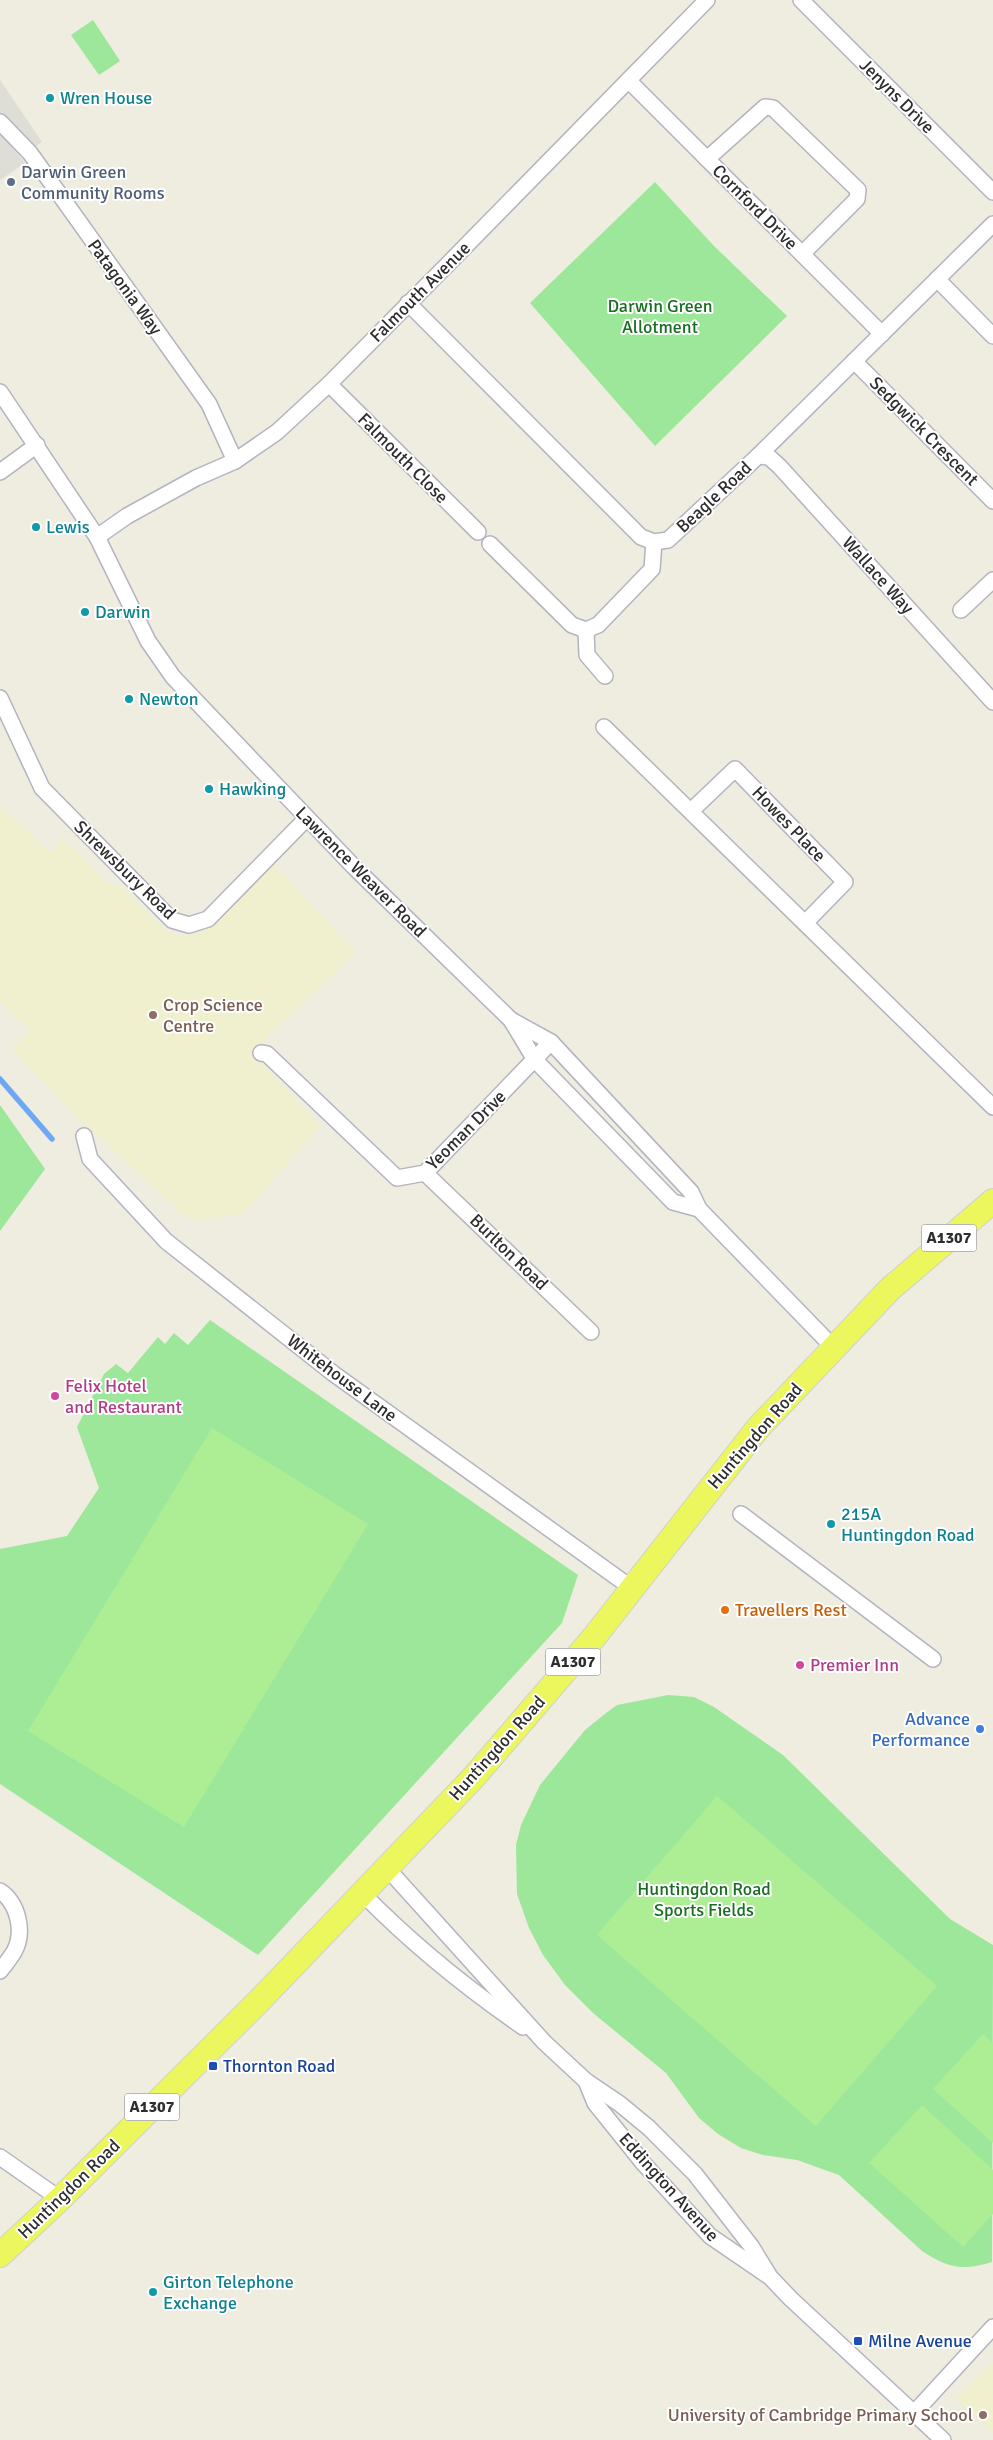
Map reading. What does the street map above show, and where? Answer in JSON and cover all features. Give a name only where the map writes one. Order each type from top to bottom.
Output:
[{"type":"main road","name":"Huntingdon Road","points":[[0,2254],[60,2199],[261,1999],[473,1778],[633,1589],[758,1428],[904,1275],[993,1201]]},
{"type":"street","name":"Falmouth Avenue","points":[[97,536],[127,516],[196,478],[235,461],[277,432],[329,384],[707,0]]},
{"type":"street","name":"Jenyns Drive","points":[[802,0],[993,192]]},
{"type":"street","name":"Cornford Drive","points":[[629,81],[882,334]]},
{"type":"street","points":[[707,159],[765,107],[773,108],[858,190],[857,199],[802,254]]},
{"type":"street","name":"Patagonia Way","points":[[0,122],[30,153],[208,404],[235,461]]},
{"type":"street","name":"Beagle Road","points":[[654,542],[668,540],[758,456],[993,224]]},
{"type":"street","points":[[938,279],[993,336]]},
{"type":"street","points":[[408,303],[641,537],[654,542],[652,570],[598,625],[586,630],[572,625],[490,544]]},
{"type":"street","name":"Sedgwick Crescent","points":[[854,361],[993,501]]},
{"type":"street","name":"Falmouth Close","points":[[329,384],[478,532]]},
{"type":"street","name":"Lawrence Weaver Road","points":[[0,392],[97,536],[148,641],[173,676],[355,868],[511,1020],[551,1042],[691,1192],[698,1210],[834,1348]]},
{"type":"street","points":[[0,472],[37,445]]},
{"type":"street","name":"Wallace Way","points":[[758,456],[769,457],[780,467],[993,702]]},
{"type":"street","points":[[961,610],[993,580]]},
{"type":"street","points":[[586,630],[587,655],[605,676]]},
{"type":"street","name":"Shrewsbury Road","points":[[0,698],[42,788],[172,920],[189,925],[208,919],[307,818]]},
{"type":"street","points":[[604,727],[993,1106]]},
{"type":"street","name":"Howes Place","points":[[691,811],[735,769],[845,882],[805,924]]},
{"type":"street","name":"Lawrence Weaver Road","points":[[511,1020],[534,1060],[674,1202],[698,1210]]},
{"type":"street","name":"Yeoman Drive","points":[[261,1053],[266,1054],[397,1178],[425,1173],[551,1042]]},
{"type":"street","name":"Whitehouse Lane","points":[[84,1136],[90,1159],[166,1241],[334,1374],[633,1589]]},
{"type":"street","name":"Burlton Road","points":[[425,1173],[591,1332]]},
{"type":"street","points":[[741,1514],[933,1659]]},
{"type":"street","name":"Eddington Avenue","points":[[386,1867],[544,2042],[586,2081],[620,2104],[649,2128],[695,2174],[751,2246],[770,2277]]},
{"type":"street","points":[[0,1891],[14,1906],[18,1919],[18,1935],[15,1950],[0,1971]]},
{"type":"street","name":"Eddington Avenue","points":[[362,1893],[396,1927],[476,1995],[544,2042]]},
{"type":"street","name":"Eddington Avenue","points":[[586,2081],[595,2102],[644,2164],[710,2236],[770,2277],[943,2440]]},
{"type":"street","points":[[0,2157],[60,2199]]},
{"type":"street","points":[[914,2412],[993,2327]]},
{"type":"shaded area","points":[[0,80],[42,142],[32,149],[0,115]]},
{"type":"shaded area","points":[[0,133],[25,163],[0,180]]},
{"type":"shaded area","name":"Crop Science Centre","points":[[0,806],[50,852],[63,838],[109,885],[121,885],[163,929],[176,935],[191,935],[202,932],[274,864],[356,953],[269,1035],[255,1056],[320,1126],[243,1214],[201,1220],[186,1217],[79,1119],[12,1050],[30,1030],[0,1001]]},
{"type":"shaded area","name":"University of Cambridge Primary School","points":[[993,2362],[993,2433],[955,2398]]},
{"type":"green space","points":[[93,20],[120,61],[99,75],[71,35]]},
{"type":"green space","name":"Darwin Green Allotment","points":[[655,182],[714,246],[787,316],[655,446],[530,303]]},
{"type":"green space","points":[[0,1105],[45,1169],[0,1231]]},
{"type":"green space","points":[[210,1320],[578,1575],[562,1623],[258,1955],[0,1784],[0,1549],[67,1536],[99,1488],[77,1427],[104,1374],[116,1364],[128,1373],[158,1337],[165,1344],[174,1333],[188,1345]]},
{"type":"green space","points":[[212,1428],[368,1524],[184,1827],[28,1731]]},
{"type":"green space","name":"Huntingdon Road Sports Fields","points":[[668,1695],[694,1697],[714,1707],[783,1755],[950,1919],[993,1945],[992,2262],[964,2267],[940,2261],[922,2251],[839,2175],[797,2160],[763,2155],[741,2148],[718,2134],[699,2118],[666,2073],[593,2013],[565,1985],[543,1955],[529,1928],[517,1894],[516,1845],[521,1825],[540,1785],[585,1730],[617,1705]]},
{"type":"green space","points":[[717,1796],[937,1986],[816,2126],[597,1935]]},
{"type":"green space","points":[[983,2034],[993,2043],[993,2143],[933,2089]]},
{"type":"green space","points":[[922,2105],[993,2170],[993,2214],[963,2247],[869,2163]]},
{"type":"waterway","points":[[0,1079],[52,1139]]},
{"type":"place","name":"Wren House","points":[[50,98]]},
{"type":"place","name":"Darwin Green Community Rooms","points":[[11,182]]},
{"type":"place","name":"Lewis","points":[[36,527]]},
{"type":"place","name":"Darwin","points":[[85,612]]},
{"type":"place","name":"Newton","points":[[129,699]]},
{"type":"place","name":"Hawking","points":[[209,789]]},
{"type":"place","name":"Crop Science Centre","points":[[153,1015]]},
{"type":"place","name":"Felix Hotel and Restaurant","points":[[55,1396]]},
{"type":"place","name":"215A Huntingdon Road","points":[[831,1524]]},
{"type":"place","name":"Travellers Rest","points":[[725,1610]]},
{"type":"place","name":"Premier Inn","points":[[800,1665]]},
{"type":"place","name":"Advance Performance","points":[[980,1729]]},
{"type":"place","name":"Thornton Road","points":[[213,2066]]},
{"type":"place","name":"Girton Telephone Exchange","points":[[153,2292]]},
{"type":"place","name":"Milne Avenue","points":[[858,2341]]},
{"type":"place","name":"University of Cambridge Primary School","points":[[983,2415]]}]
